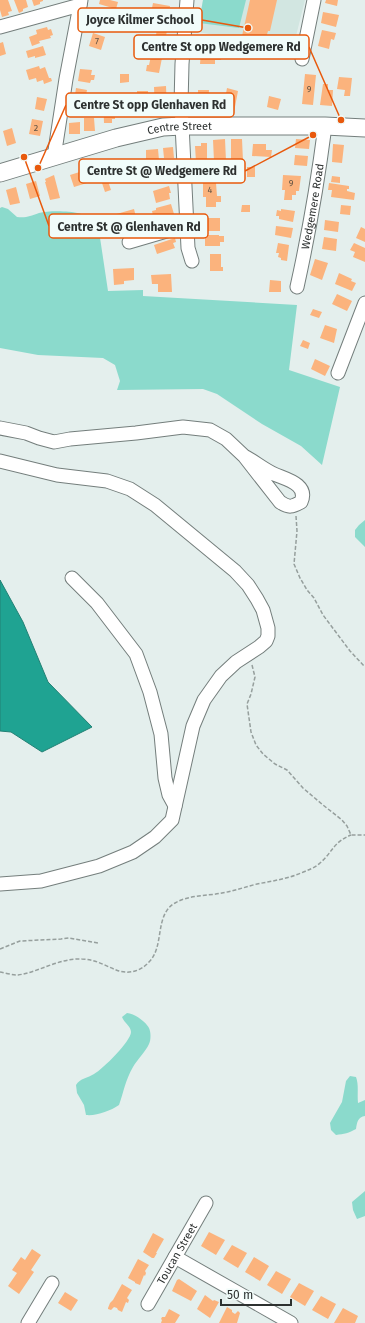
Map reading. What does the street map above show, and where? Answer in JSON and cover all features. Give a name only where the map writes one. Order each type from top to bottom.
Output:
[{"type":"main road","name":"Centre Street","points":[[0,173],[131,134],[163,127],[325,126],[365,128]]},
{"type":"street","points":[[187,0],[182,64],[181,104],[188,248],[192,261]]},
{"type":"street","points":[[302,59],[314,0]]},
{"type":"street","points":[[0,27],[81,2],[66,79],[54,157]]},
{"type":"street","name":"Wedgemere Road","points":[[297,287],[311,224],[320,170],[325,126]]},
{"type":"street","points":[[129,242],[187,225]]},
{"type":"street","points":[[338,373],[365,303]]},
{"type":"street","points":[[0,428],[26,433],[54,442],[183,427],[210,430],[226,439],[244,456],[280,502],[285,506],[290,507],[301,502],[303,494],[301,489],[295,483],[274,474],[244,456]]},
{"type":"street","points":[[0,461],[57,475],[107,481],[130,489],[155,504],[235,571],[248,585],[257,599],[267,621],[268,636],[266,641],[236,662],[221,676],[204,700],[193,726],[172,820],[156,837],[133,852],[99,866],[41,881],[0,884]]},
{"type":"street","points":[[72,578],[97,603],[136,654],[150,692],[161,734],[169,795],[175,806]]},
{"type":"street","name":"Toucan Street","points":[[148,1304],[206,1203]]},
{"type":"street","points":[[175,1257],[291,1323]]},
{"type":"street","points":[[28,1323],[52,1283]]},
{"type":"path","points":[[295,505],[297,531],[294,564],[300,578],[314,598],[323,615],[350,651],[365,667]]},
{"type":"path","points":[[250,653],[254,677],[252,694],[247,704],[251,732],[256,746],[275,764],[286,770],[323,806],[342,820],[347,826],[351,835]]},
{"type":"path","points":[[0,972],[18,975],[48,965],[81,959],[97,961],[108,967],[124,972],[131,973],[142,969],[156,953],[165,914],[168,908],[175,903],[189,898],[224,893],[301,873],[317,865],[342,839],[351,835],[365,835]]},
{"type":"path","points":[[0,949],[20,941],[69,938],[98,944]]},
{"type":"shaded area","points":[[203,0],[305,0],[293,48],[197,32]]},
{"type":"shaded area","points":[[203,0],[246,0],[239,28],[199,23]]},
{"type":"shaded area","points":[[2,207],[8,209],[17,217],[26,217],[39,213],[60,211],[77,213],[91,218],[96,223],[99,231],[108,291],[143,290],[143,296],[297,305],[289,370],[340,387],[322,465],[301,446],[262,424],[217,394],[203,389],[117,390],[120,381],[115,365],[103,358],[38,355],[0,348],[0,208]]},
{"type":"shaded area","points":[[365,520],[365,547],[355,537],[355,530]]},
{"type":"shaded area","points":[[0,580],[23,622],[48,682],[92,727],[42,752],[11,732],[0,731]]},
{"type":"shaded area","points":[[127,1013],[136,1016],[143,1021],[150,1030],[149,1044],[130,1072],[119,1105],[103,1113],[86,1115],[84,1105],[77,1093],[76,1085],[80,1081],[104,1067],[126,1042],[130,1036],[131,1030],[122,1017]]},
{"type":"shaded area","points":[[350,1076],[356,1077],[357,1080],[358,1103],[365,1100],[365,1116],[358,1120],[356,1129],[336,1135],[331,1130],[330,1123],[342,1102],[346,1081]]},
{"type":"shaded area","points":[[365,1191],[365,1216],[357,1219],[353,1210],[352,1202]]},
{"type":"building","points":[[0,0],[8,0],[12,11],[8,12],[9,15],[2,17]]},
{"type":"building","points":[[14,0],[26,0],[28,7],[19,13]]},
{"type":"building","points":[[32,0],[43,0],[43,1],[34,6]]},
{"type":"building","points":[[100,0],[118,2],[116,9],[99,4]]},
{"type":"building","points":[[250,0],[277,0],[270,31],[268,31],[265,41],[242,36]]},
{"type":"building","points":[[326,0],[338,0],[337,6],[325,3]]},
{"type":"building","points":[[153,3],[170,6],[168,17],[147,13],[148,8],[152,8]]},
{"type":"building","points":[[323,12],[339,15],[336,27],[321,23]]},
{"type":"building","points":[[158,23],[168,25],[166,36],[156,35]]},
{"type":"building","points":[[47,27],[48,30],[51,29],[53,35],[50,36],[51,38],[39,41],[40,43],[32,46],[29,37],[37,34],[36,30]]},
{"type":"building","points":[[322,30],[336,33],[334,40],[331,39],[329,49],[318,46]]},
{"type":"building","points":[[93,33],[105,37],[101,50],[89,46]]},
{"type":"building","points":[[3,42],[6,54],[0,56],[0,43]]},
{"type":"building","points":[[43,46],[46,55],[28,58],[26,51]]},
{"type":"building","points":[[201,52],[222,53],[221,60],[215,60],[215,64],[200,64]]},
{"type":"building","points":[[151,56],[162,58],[159,73],[146,71]]},
{"type":"building","points":[[39,66],[40,69],[45,67],[49,78],[51,78],[52,81],[44,84],[43,80],[37,82],[36,78],[29,80],[26,70]]},
{"type":"building","points":[[80,69],[92,70],[91,75],[95,75],[94,80],[91,80],[90,83],[78,81]]},
{"type":"building","points":[[120,74],[129,74],[129,82],[120,83]]},
{"type":"building","points":[[305,74],[316,75],[313,105],[302,104]]},
{"type":"building","points":[[339,77],[352,78],[350,96],[344,96],[345,90],[337,89]]},
{"type":"building","points":[[323,84],[328,84],[328,90],[333,90],[332,106],[320,105]]},
{"type":"building","points":[[166,86],[167,111],[155,111],[154,87]]},
{"type":"building","points":[[76,88],[87,90],[86,95],[89,95],[85,102],[74,102]]},
{"type":"building","points":[[227,88],[238,91],[234,112],[223,110]]},
{"type":"building","points":[[198,90],[209,90],[208,107],[198,107]]},
{"type":"building","points":[[137,91],[148,91],[149,113],[138,113]]},
{"type":"building","points":[[121,94],[131,94],[132,117],[122,117]]},
{"type":"building","points":[[269,96],[281,99],[278,110],[267,107]]},
{"type":"building","points":[[37,97],[47,99],[44,111],[35,109]]},
{"type":"building","points":[[103,98],[111,98],[111,100],[115,100],[115,119],[112,119],[112,123],[104,123]]},
{"type":"building","points":[[84,118],[94,118],[95,131],[84,131]]},
{"type":"building","points":[[32,119],[43,121],[40,136],[29,134]]},
{"type":"building","points":[[80,122],[80,134],[69,134],[69,123]]},
{"type":"building","points":[[12,128],[16,143],[7,146],[3,131]]},
{"type":"building","points":[[225,139],[226,161],[214,161],[213,140]]},
{"type":"building","points":[[231,139],[242,139],[243,161],[231,162]]},
{"type":"building","points":[[296,139],[310,140],[309,149],[295,148]]},
{"type":"building","points":[[201,143],[207,143],[207,161],[196,162],[195,146],[201,146]]},
{"type":"building","points":[[253,144],[266,144],[266,150],[272,150],[271,157],[252,156]]},
{"type":"building","points":[[333,144],[344,145],[342,163],[332,162]]},
{"type":"building","points":[[173,147],[174,158],[164,158],[163,148]]},
{"type":"building","points":[[158,149],[160,171],[149,171],[148,164],[146,164],[146,150]]},
{"type":"building","points":[[295,155],[308,156],[307,166],[294,165]]},
{"type":"building","points":[[247,167],[255,167],[255,177],[247,177]]},
{"type":"building","points":[[86,170],[90,182],[74,187],[70,175]]},
{"type":"building","points":[[54,175],[60,198],[50,200],[45,179]]},
{"type":"building","points":[[283,175],[301,176],[299,191],[296,191],[296,195],[292,195],[292,200],[284,200],[285,190],[282,190]]},
{"type":"building","points":[[332,176],[340,177],[340,183],[331,182]]},
{"type":"building","points":[[36,181],[40,196],[30,199],[26,184]]},
{"type":"building","points":[[108,181],[111,190],[105,192],[102,183]]},
{"type":"building","points":[[203,183],[216,183],[217,196],[221,196],[221,202],[216,202],[216,207],[206,207],[206,197],[203,197]]},
{"type":"building","points":[[329,183],[349,186],[347,191],[355,193],[354,200],[331,197],[332,190],[328,190]]},
{"type":"building","points":[[169,186],[171,193],[169,193],[170,199],[156,203],[153,191]]},
{"type":"building","points":[[16,187],[20,203],[10,205],[6,190]]},
{"type":"building","points":[[171,204],[174,214],[154,220],[152,211],[156,210],[156,208]]},
{"type":"building","points":[[242,205],[250,205],[250,212],[241,212]]},
{"type":"building","points":[[341,205],[351,206],[350,215],[340,214]]},
{"type":"building","points":[[134,209],[137,221],[116,227],[113,215]]},
{"type":"building","points":[[281,209],[295,211],[293,222],[279,219],[279,216],[276,216],[277,210],[281,211]]},
{"type":"building","points":[[205,218],[220,218],[220,231],[205,231]]},
{"type":"building","points":[[325,220],[339,222],[338,232],[324,230]]},
{"type":"building","points":[[276,226],[293,228],[291,238],[275,235]]},
{"type":"building","points":[[361,227],[365,229],[365,242],[356,238]]},
{"type":"building","points":[[205,235],[224,236],[224,242],[220,242],[220,246],[205,246]]},
{"type":"building","points":[[324,237],[337,239],[336,251],[322,249]]},
{"type":"building","points":[[175,238],[176,242],[173,243],[175,248],[157,254],[154,245]]},
{"type":"building","points":[[278,243],[289,245],[287,261],[281,260],[281,258],[278,257],[279,253],[276,253]]},
{"type":"building","points":[[354,243],[365,248],[365,262],[353,257],[355,252],[350,250]]},
{"type":"building","points":[[210,254],[221,254],[221,267],[223,267],[223,271],[210,271]]},
{"type":"building","points":[[315,259],[328,263],[322,280],[310,275]]},
{"type":"building","points":[[134,268],[134,280],[124,281],[124,284],[114,285],[113,269]]},
{"type":"building","points":[[339,273],[352,279],[351,281],[356,283],[352,291],[335,284]]},
{"type":"building","points":[[171,274],[172,292],[158,292],[158,284],[152,284],[151,275]]},
{"type":"building","points":[[270,280],[281,281],[281,292],[269,292]]},
{"type":"building","points":[[337,294],[352,301],[347,311],[332,304]]},
{"type":"building","points":[[313,309],[322,312],[319,318],[310,315]]},
{"type":"building","points":[[325,325],[337,329],[334,343],[320,338]]},
{"type":"building","points":[[303,340],[310,343],[308,349],[300,346]]},
{"type":"building","points":[[315,359],[330,366],[325,376],[311,369]]},
{"type":"building","points":[[209,1232],[225,1240],[216,1255],[201,1246]]},
{"type":"building","points":[[153,1233],[164,1239],[154,1258],[152,1258],[143,1252]]},
{"type":"building","points":[[232,1245],[247,1253],[238,1268],[223,1259]]},
{"type":"building","points":[[32,1249],[41,1255],[31,1270],[34,1272],[19,1294],[8,1286],[17,1273],[12,1270],[21,1257],[25,1260]]},
{"type":"building","points":[[254,1257],[269,1266],[260,1281],[245,1272]]},
{"type":"building","points":[[138,1259],[149,1265],[140,1285],[128,1278]]},
{"type":"building","points":[[276,1271],[291,1279],[282,1294],[267,1285]]},
{"type":"building","points":[[179,1279],[197,1291],[191,1301],[172,1291],[177,1280]]},
{"type":"building","points":[[299,1283],[314,1291],[305,1306],[290,1297]]},
{"type":"building","points":[[122,1284],[132,1290],[127,1298],[129,1300],[128,1303],[126,1302],[122,1312],[114,1307],[111,1310],[108,1309],[110,1303]]},
{"type":"building","points":[[65,1292],[78,1300],[71,1311],[58,1303]]},
{"type":"building","points":[[205,1295],[213,1301],[219,1302],[210,1318],[197,1309]]},
{"type":"building","points":[[321,1296],[336,1304],[328,1319],[312,1310]]},
{"type":"building","points":[[227,1307],[235,1314],[238,1311],[240,1313],[237,1323],[219,1323]]},
{"type":"building","points":[[343,1308],[358,1316],[355,1323],[334,1323]]},
{"type":"building","points":[[169,1309],[180,1315],[175,1323],[161,1323],[162,1317],[165,1317]]},
{"type":"place","name":"Joyce Kilmer School","points":[[248,28]]},
{"type":"place","name":"Centre St opp Wedgemere Rd","points":[[341,120]]},
{"type":"place","name":"Centre St @ Wedgemere Rd","points":[[313,135]]},
{"type":"place","name":"Centre St @ Glenhaven Rd","points":[[24,157]]},
{"type":"place","name":"Centre St opp Glenhaven Rd","points":[[38,168]]}]
